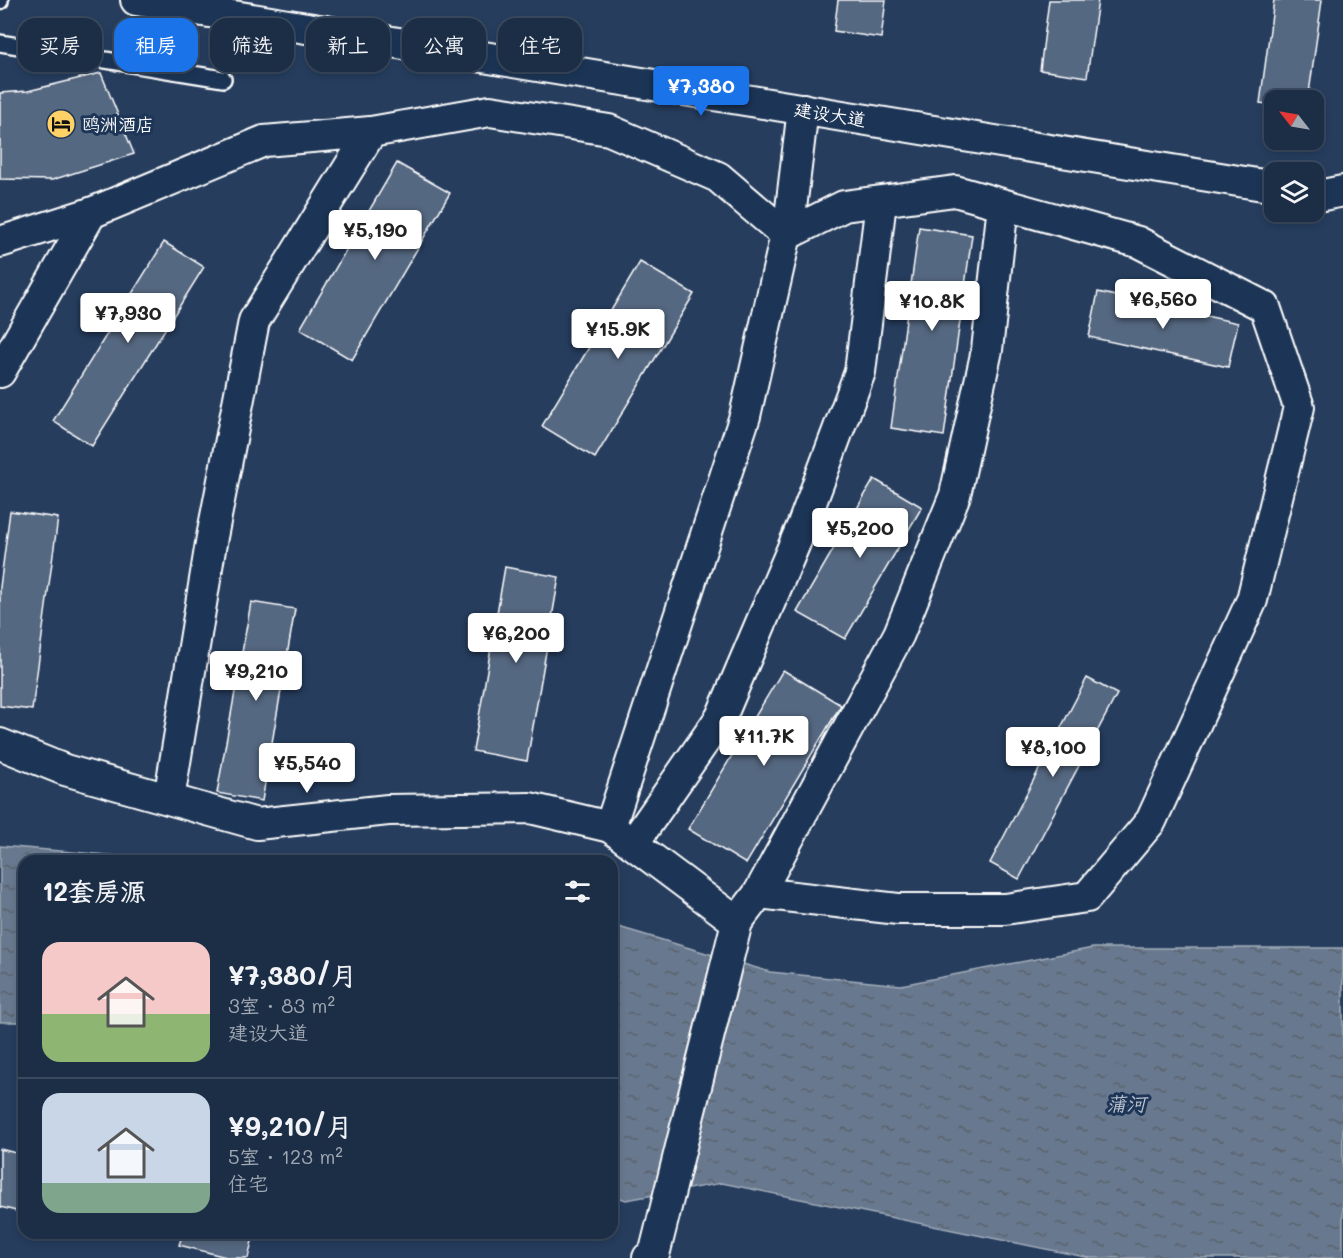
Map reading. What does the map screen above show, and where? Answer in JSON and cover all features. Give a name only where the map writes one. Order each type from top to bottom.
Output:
[{"type":"street","name":"建设大道","points":[[136,0],[1264,185]]},
{"type":"street","points":[[621,835],[745,416],[786,235],[802,109]]},
{"type":"street","points":[[0,242],[92,213],[264,141],[371,132],[490,111],[609,130],[718,177],[786,235]]},
{"type":"street","points":[[168,799],[212,537],[254,321],[371,132]]},
{"type":"street","points":[[759,893],[898,909],[1005,909],[1087,897],[1151,821],[1252,600],[1299,407],[1265,307],[1138,242],[955,191],[844,206],[786,235]]},
{"type":"street","points":[[1324,195],[1343,191]]},
{"type":"street","points":[[621,835],[721,717],[803,524],[860,372],[881,202]]},
{"type":"street","points":[[653,1257],[737,922],[759,893],[899,634],[955,495],[987,351],[1003,205]]},
{"type":"street","points":[[0,372],[92,213]]},
{"type":"street","points":[[0,744],[65,770],[257,824],[388,810],[530,808],[621,835],[737,922]]},
{"type":"lane","points":[[0,43],[224,79]]},
{"type":"water","points":[[0,846],[108,855],[18,855],[18,1022],[0,1022]]},
{"type":"water","name":"蒲河","points":[[618,927],[770,972],[901,985],[1093,948],[1343,948],[1343,1258],[1090,1258],[722,1183],[626,1200],[618,1197]]},
{"type":"building","points":[[838,0],[886,0],[881,38],[834,31]]},
{"type":"building","points":[[1049,0],[1098,0],[1087,77],[1040,70]]},
{"type":"building","points":[[1274,0],[1322,0],[1309,90],[1264,90],[1264,104],[1260,103]]},
{"type":"building","name":"鸥洲酒店","points":[[101,73],[134,154],[52,180],[0,179],[0,93],[28,91]]},
{"type":"building","points":[[397,163],[450,193],[352,360],[300,329]]},
{"type":"building","points":[[919,227],[972,235],[944,436],[891,428]]},
{"type":"building","points":[[164,242],[204,267],[92,446],[53,421]]},
{"type":"building","points":[[640,262],[694,294],[595,458],[542,426]]},
{"type":"building","points":[[1098,292],[1238,323],[1228,367],[1089,337]]},
{"type":"building","points":[[874,479],[922,507],[845,639],[797,612]]},
{"type":"building","points":[[10,511],[58,518],[32,710],[0,706],[0,587]]},
{"type":"building","points":[[505,567],[559,577],[527,761],[473,751]]},
{"type":"building","points":[[251,602],[295,609],[262,801],[217,793]]},
{"type":"building","points":[[783,670],[841,705],[746,864],[688,829]]},
{"type":"building","points":[[1087,678],[1117,694],[1019,879],[990,863]]},
{"type":"building","points":[[0,1149],[18,1154],[18,1212],[0,1207]]},
{"type":"building","points":[[181,1239],[253,1239],[248,1258],[230,1258],[179,1245]]},
{"type":"place","name":"鸥洲酒店","points":[[61,124]]}]
